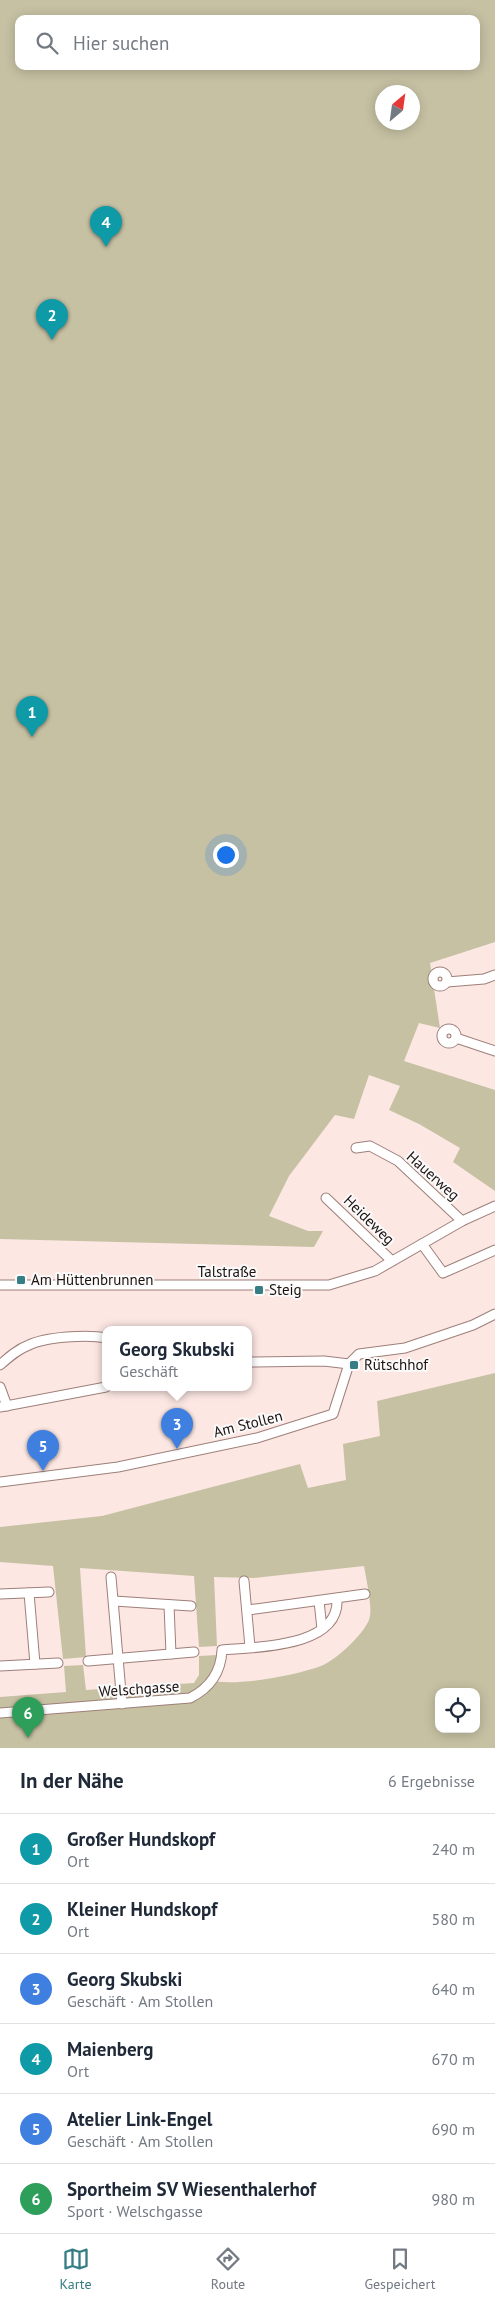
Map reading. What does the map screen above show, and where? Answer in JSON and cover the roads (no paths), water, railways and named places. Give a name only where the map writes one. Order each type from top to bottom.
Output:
[{"type":"street","points":[[447,982],[484,979],[495,975]]},
{"type":"street","points":[[456,1038],[495,1051]]},
{"type":"street","name":"Hauerweg","points":[[356,1148],[370,1146],[398,1161],[462,1221]]},
{"type":"street","name":"Heideweg","points":[[326,1198],[392,1261]]},
{"type":"street","name":"Talstraße","points":[[0,1285],[329,1285],[355,1278],[392,1261],[462,1221],[495,1206]]},
{"type":"street","points":[[422,1244],[443,1273],[495,1250]]},
{"type":"street","points":[[252,1362],[324,1361],[349,1364],[359,1354],[405,1348],[473,1326],[495,1314]]},
{"type":"street","points":[[0,1364],[29,1344],[46,1340],[102,1337]]},
{"type":"street","name":"Am Stollen","points":[[0,1482],[135,1464],[257,1438],[333,1414],[349,1364]]},
{"type":"street","points":[[0,1386],[3,1406],[102,1387]]},
{"type":"street","points":[[111,1577],[122,1704]]},
{"type":"street","points":[[244,1581],[250,1647]]},
{"type":"street","points":[[0,1594],[49,1592]]},
{"type":"street","points":[[29,1593],[35,1664]]},
{"type":"street","points":[[248,1610],[364,1594]]},
{"type":"street","name":"Welschgasse","points":[[0,1713],[190,1698],[204,1691],[214,1678],[221,1663],[222,1650],[300,1640],[322,1629],[333,1618],[338,1608],[337,1599]]},
{"type":"street","points":[[114,1601],[191,1606]]},
{"type":"street","points":[[319,1601],[322,1629]]},
{"type":"street","points":[[169,1605],[171,1654]]},
{"type":"street","points":[[88,1660],[194,1652]]},
{"type":"street","points":[[0,1666],[58,1663]]},
{"type":"place","name":"Maienberg","points":[[106,247]]},
{"type":"place","name":"Kleiner Hundskopf","points":[[52,340]]},
{"type":"place","name":"Großer Hundskopf","points":[[32,737]]},
{"type":"place","name":"Am Hüttenbrunnen","points":[[21,1280]]},
{"type":"place","name":"Steig","points":[[259,1290]]},
{"type":"place","name":"Rütschhof","points":[[354,1365]]},
{"type":"place","name":"Georg Skubski","points":[[177,1449]]},
{"type":"place","name":"Atelier Link-Engel","points":[[43,1471]]},
{"type":"place","name":"Sportheim SV Wiesenthalerhof","points":[[28,1738]]}]
